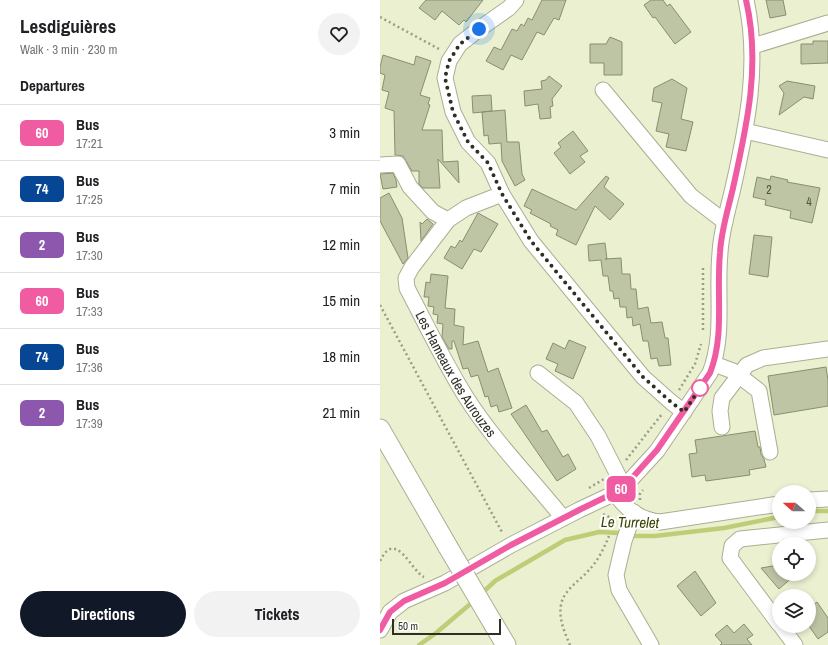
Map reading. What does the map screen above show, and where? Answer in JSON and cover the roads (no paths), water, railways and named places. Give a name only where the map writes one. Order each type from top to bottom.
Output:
[{"type":"main road","points":[[380,429],[506,645]]},
{"type":"street","points":[[516,0],[509,8],[460,44],[449,61],[445,78],[453,112],[468,142],[488,163],[502,194],[531,241],[643,377],[684,412]]},
{"type":"street","points":[[380,630],[390,612],[404,601],[445,583],[511,545],[619,490],[657,450],[710,373],[714,364],[719,340],[720,253],[751,98],[753,46],[751,20],[746,0]]},
{"type":"street","points":[[753,46],[828,23]]},
{"type":"street","points":[[602,90],[691,196],[725,222]]},
{"type":"street","points":[[745,132],[828,150]]},
{"type":"street","points":[[380,165],[398,164],[410,187],[433,212],[448,220]]},
{"type":"street","name":"Les Hameaux des Aurouzes","points":[[502,194],[466,208],[448,220],[412,267],[406,278],[407,288],[446,364],[467,398],[493,434],[563,518]]},
{"type":"street","points":[[722,427],[720,411],[722,398],[747,365],[763,358],[828,349]]},
{"type":"street","points":[[714,364],[725,367],[759,391],[770,452]]},
{"type":"street","points":[[538,373],[576,403],[598,436],[615,470],[619,490],[626,506],[648,521],[660,522],[772,505]]},
{"type":"street","points":[[816,500],[828,499]]},
{"type":"street","points":[[634,512],[626,535],[616,575],[618,590],[651,645]]},
{"type":"street","points":[[772,614],[730,558],[732,546],[740,538],[828,530]]},
{"type":"street","points":[[786,633],[795,645]]},
{"type":"waterway","name":"Le Turrelet","points":[[816,511],[828,511]]},
{"type":"waterway","name":"Le Turrelet","points":[[480,595],[495,581],[565,540],[599,532],[619,533],[635,536],[655,536],[724,528],[772,518]]},
{"type":"waterway","name":"Le Turrelet","points":[[419,645],[436,633],[475,600]]}]
